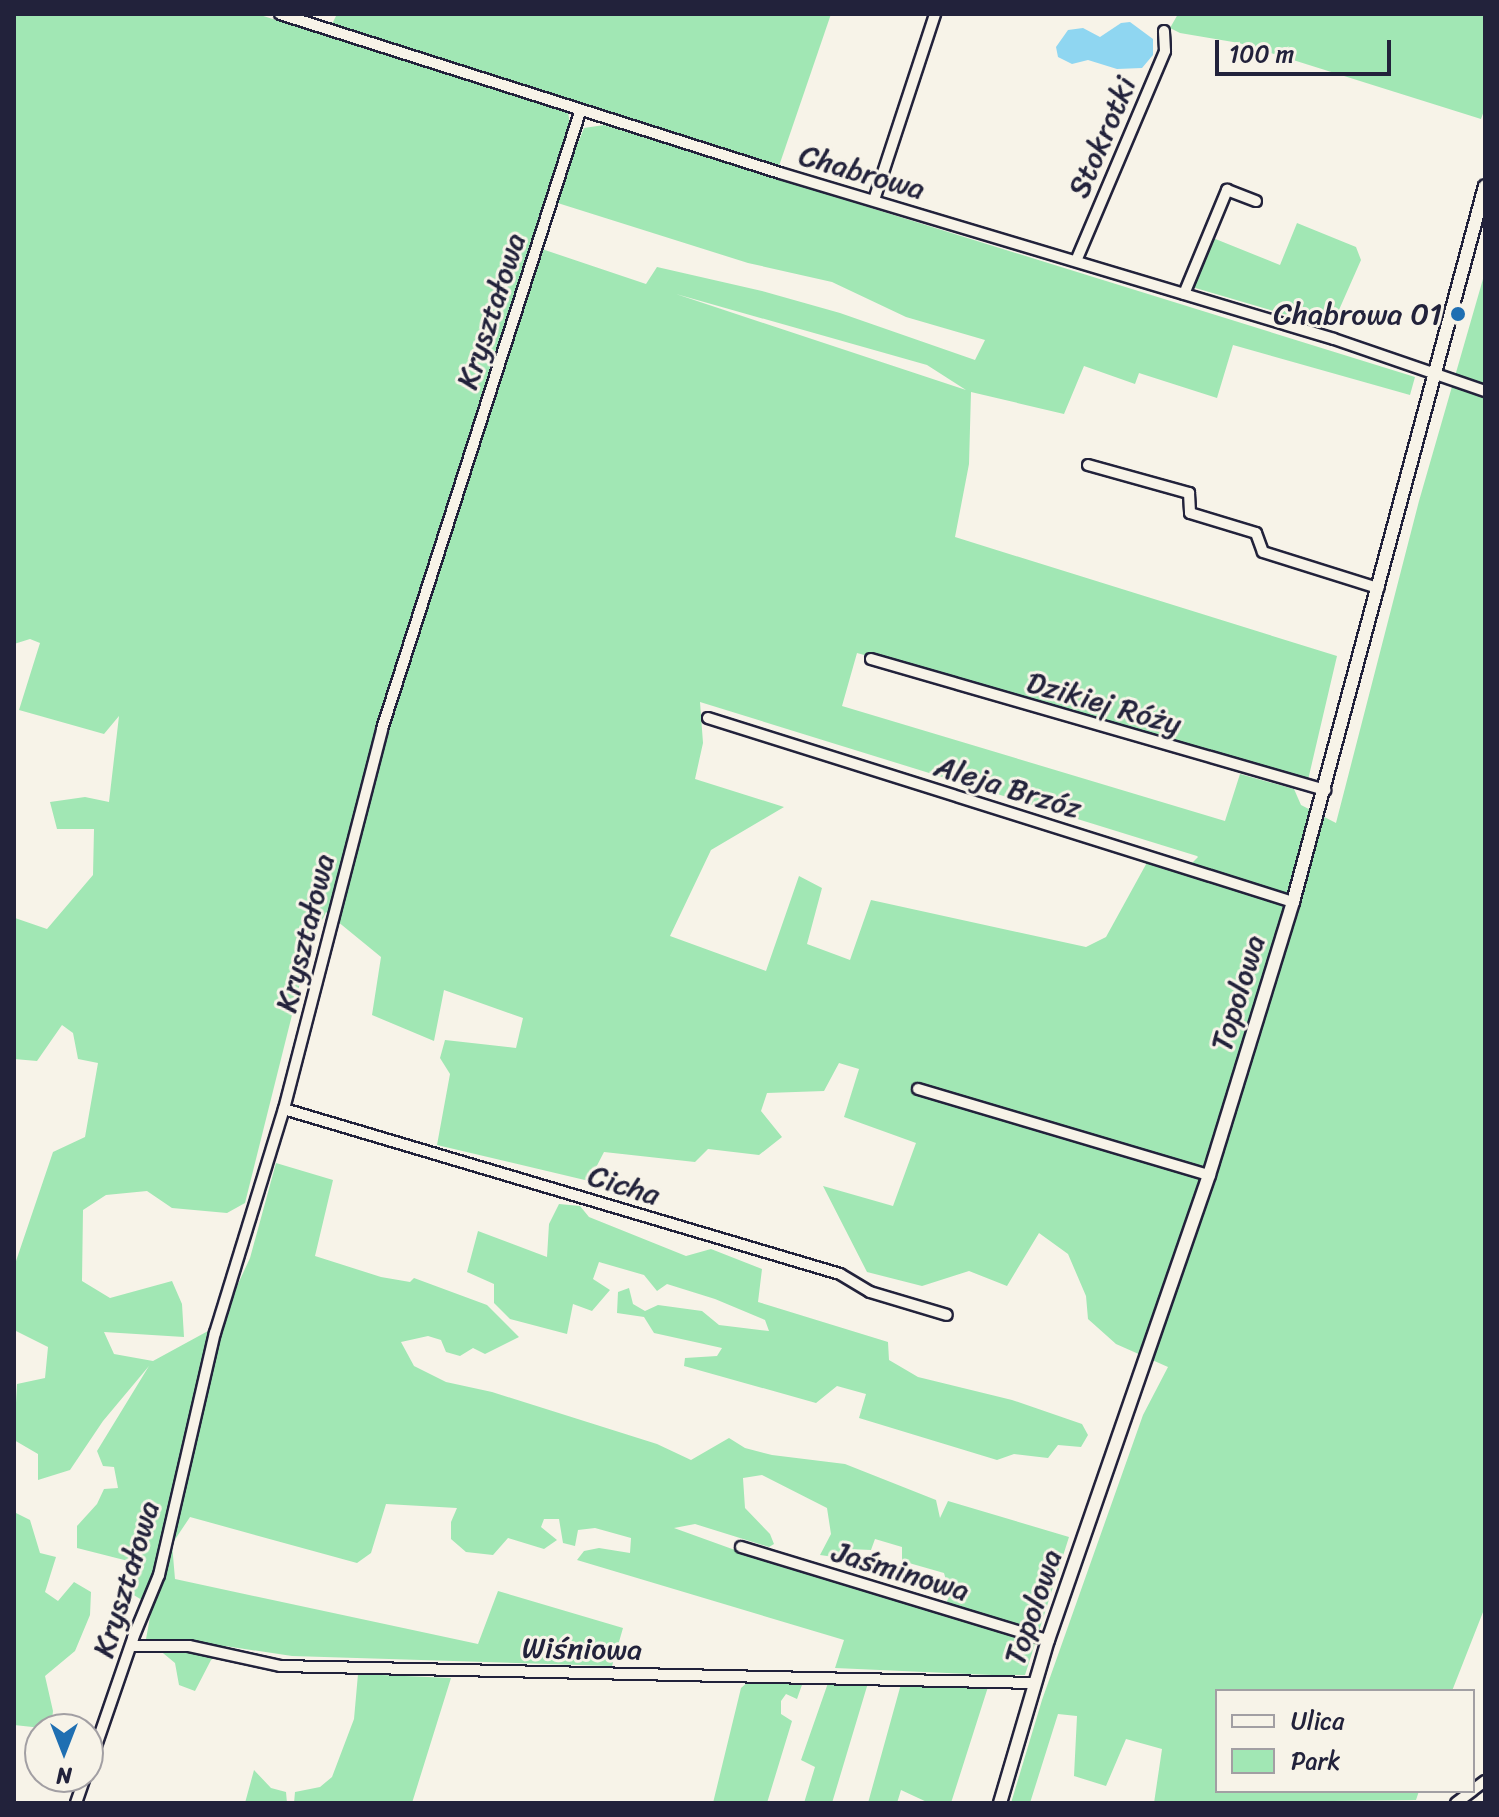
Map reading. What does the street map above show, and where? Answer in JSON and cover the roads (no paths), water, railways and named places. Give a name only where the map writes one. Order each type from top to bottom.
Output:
[{"type":"street","name":"Chabrowa","points":[[280,14],[580,112],[1434,370],[1443,378],[1485,391]]},
{"type":"street","points":[[874,200],[935,14]]},
{"type":"street","name":"Stokrotki","points":[[1076,261],[1165,51],[1164,31]]},
{"type":"street","name":"Kryształowa","points":[[104,1723],[159,1575],[215,1333],[284,1109],[382,729],[580,112]]},
{"type":"street","name":"Topolowa","points":[[1000,1803],[1034,1683],[1209,1175],[1293,902],[1485,186]]},
{"type":"street","points":[[1184,294],[1227,190],[1256,201]]},
{"type":"street","points":[[1088,465],[1189,493],[1190,513],[1256,533],[1263,552],[1378,588]]},
{"type":"street","name":"Dzikiej Róży","points":[[871,659],[1325,790]]},
{"type":"street","name":"Aleja Brzóz","points":[[708,718],[1293,902]]},
{"type":"street","points":[[918,1089],[1209,1175]]},
{"type":"street","name":"Cicha","points":[[284,1109],[840,1274],[870,1292],[947,1315]]},
{"type":"street","name":"Jaśminowa","points":[[741,1547],[1048,1640]]},
{"type":"street","name":"Wiśniowa","points":[[131,1646],[189,1646],[280,1666],[1034,1683]]},
{"type":"water","points":[[1130,22],[1153,39],[1153,55],[1142,68],[1117,69],[1088,60],[1072,64],[1058,57],[1056,47],[1068,30],[1083,28],[1100,37],[1121,23]]},
{"type":"place","name":"Chabrowa 01","points":[[1458,314]]}]
